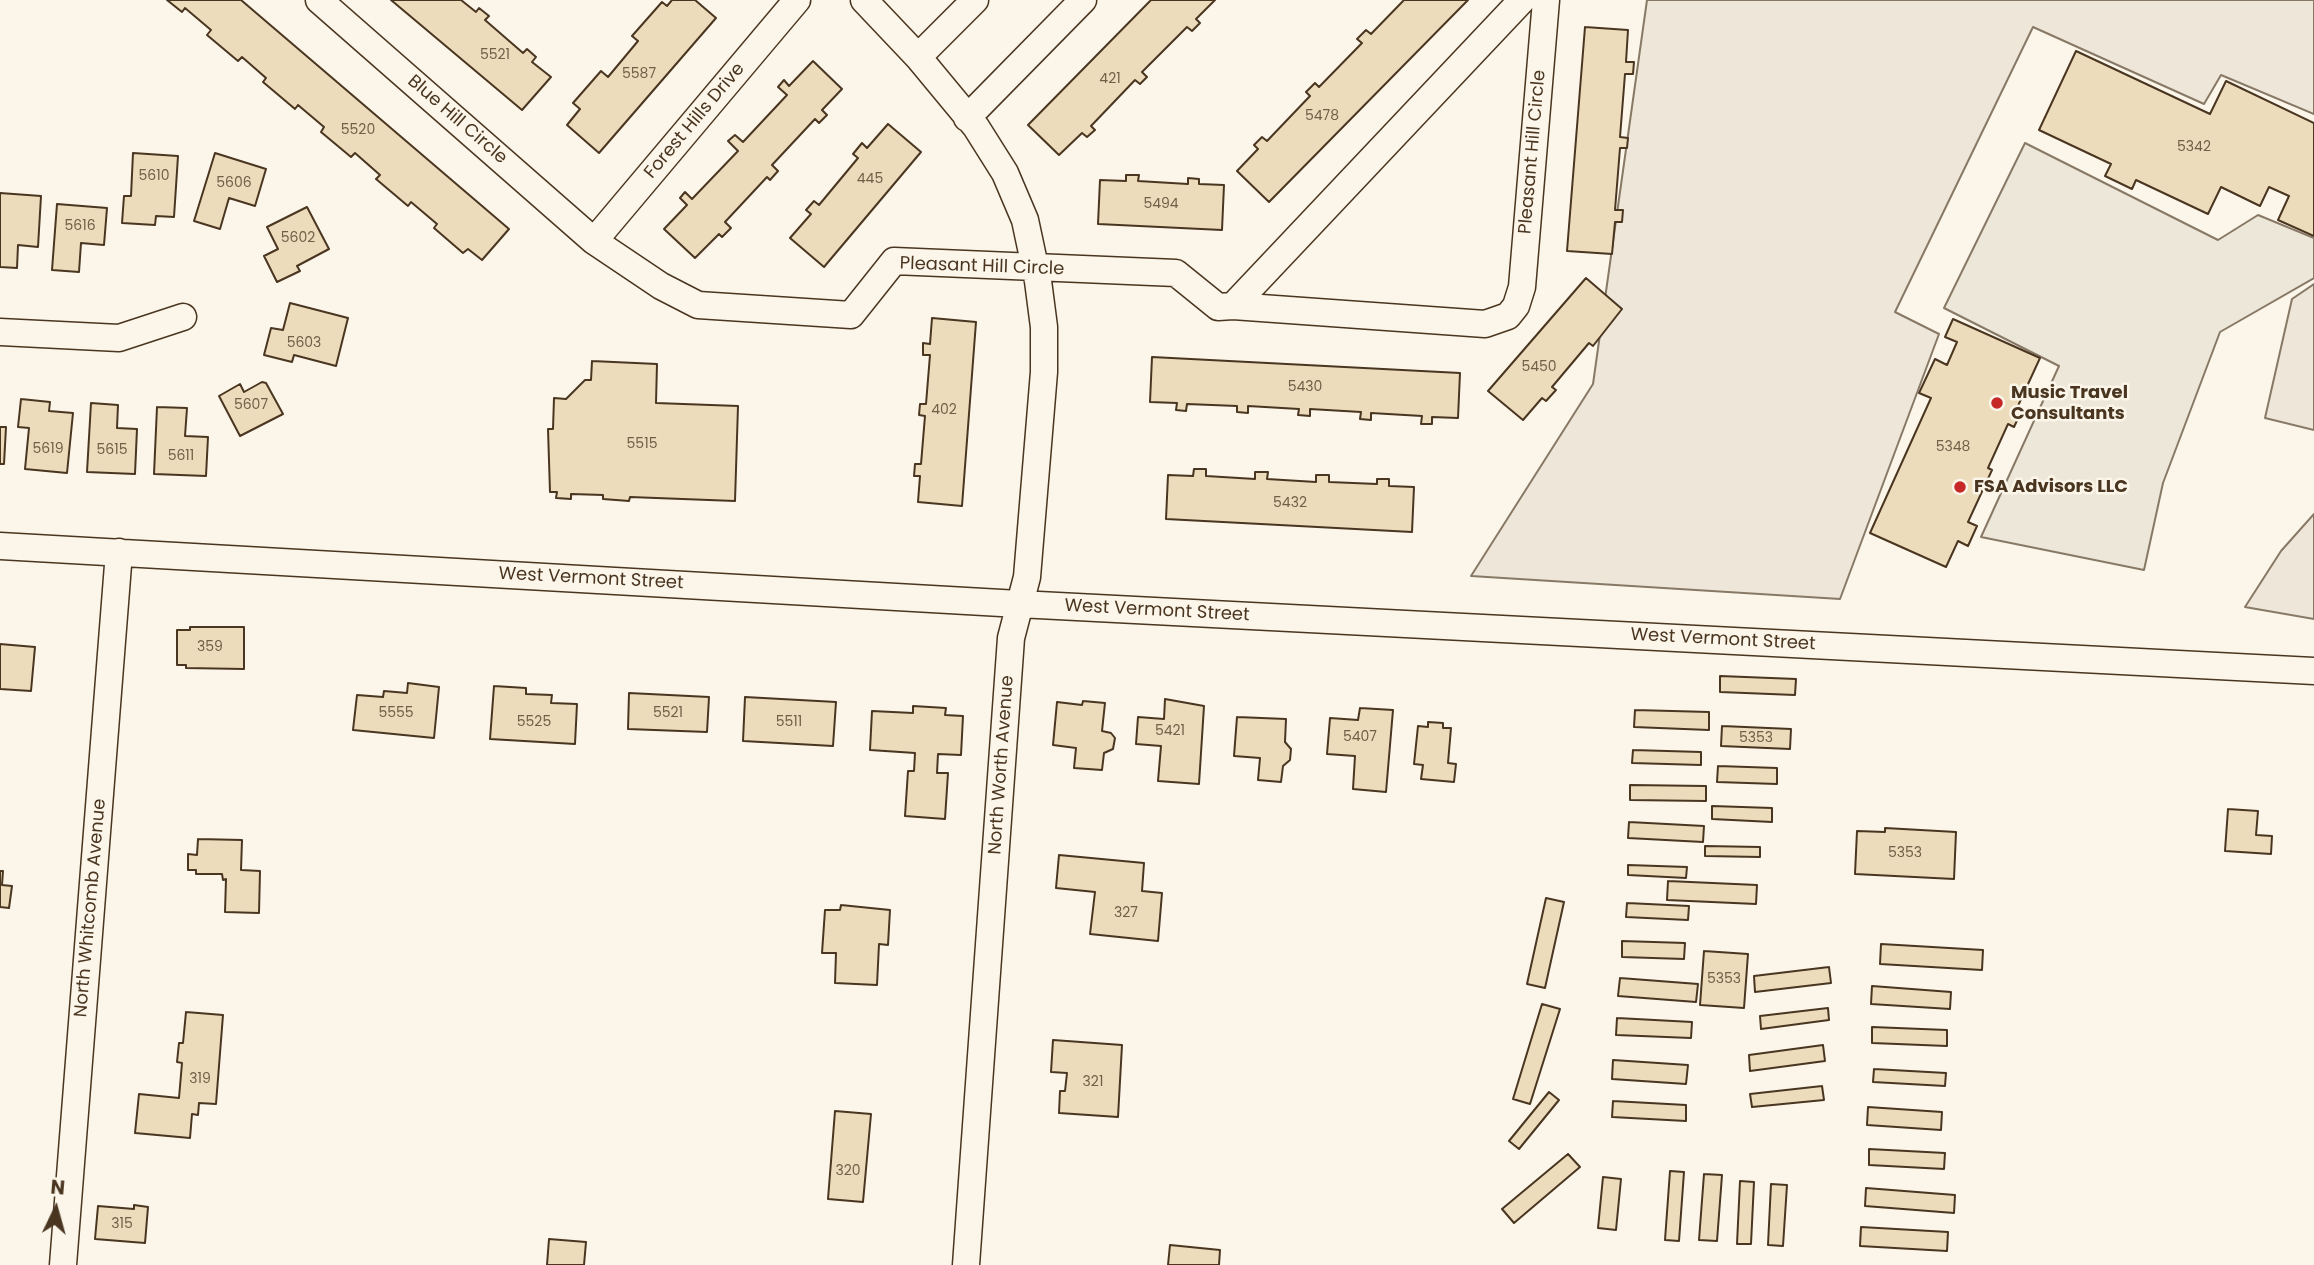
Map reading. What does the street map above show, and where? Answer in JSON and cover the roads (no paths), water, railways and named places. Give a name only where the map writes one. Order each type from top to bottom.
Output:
[{"type":"street","name":"Blue Hill Circle","points":[[319,0],[594,241]]},
{"type":"street","name":"Forest Hills Drive","points":[[594,241],[797,0]]},
{"type":"street","points":[[864,0],[918,57],[991,150],[1016,195],[1036,268]]},
{"type":"street","points":[[918,57],[975,0]]},
{"type":"street","points":[[967,118],[1083,0]]},
{"type":"street","points":[[1233,306],[1522,0]]},
{"type":"street","name":"Pleasant Hill Circle","points":[[594,241],[661,286],[698,305],[851,315],[894,261],[1176,273],[1218,307],[1485,324],[1508,316],[1516,306],[1522,287],[1546,0]]},
{"type":"street","name":"North Worth Avenue","points":[[965,1265],[1011,638],[1027,577],[1044,372],[1044,327],[1036,268]]},
{"type":"street","points":[[0,332],[119,338],[183,317]]},
{"type":"street","name":"West Vermont Street","points":[[0,546],[1019,604],[2314,671]]},
{"type":"street","name":"North Whitcomb Avenue","points":[[63,1265],[119,552]]},
{"type":"place","name":"Music Travel Consultants","points":[[1997,403]]},
{"type":"place","name":"FSA Advisors LLC","points":[[1960,487]]}]
